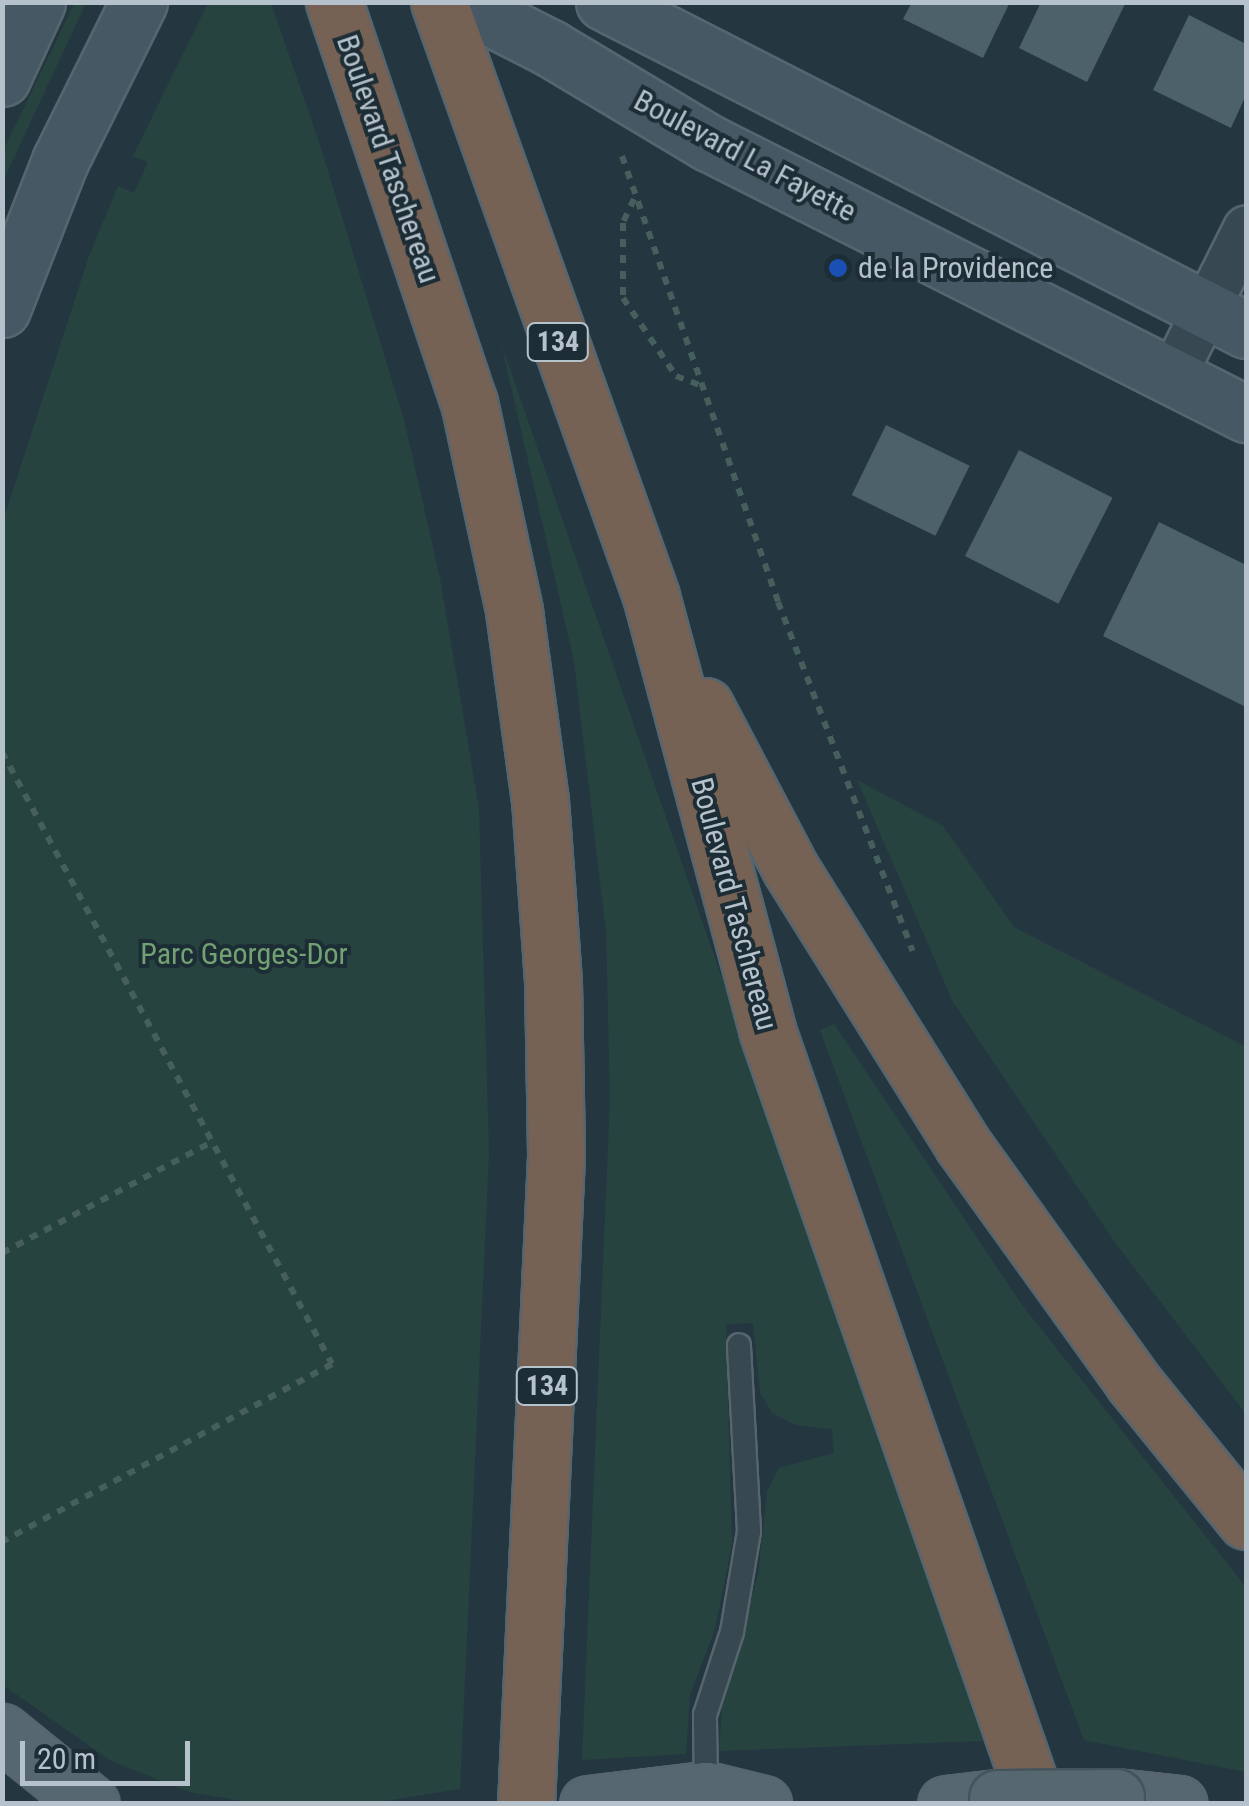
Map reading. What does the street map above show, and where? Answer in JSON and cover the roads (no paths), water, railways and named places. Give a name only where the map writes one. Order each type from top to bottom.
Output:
[{"type":"highway","name":"Boulevard Taschereau","points":[[439,2],[651,596],[767,1030],[993,1802]]},
{"type":"highway","name":"Boulevard Taschereau","points":[[336,9],[469,402],[514,611],[538,780],[553,981],[556,1156],[526,1804]]},
{"type":"highway","points":[[651,596],[790,868],[896,1044],[1090,1324],[1246,1521]]},
{"type":"main road","points":[[2,1732],[91,1804]]},
{"type":"main road","points":[[588,1804],[706,1790],[763,1804]]},
{"type":"main road","points":[[993,1802],[1116,1797],[1179,1804]]},
{"type":"street","points":[[2,78],[37,2]]},
{"type":"street","points":[[2,309],[60,161],[139,2]]},
{"type":"street","name":"Boulevard La Fayette","points":[[460,2],[582,66],[709,143],[1246,414]]},
{"type":"street","points":[[582,66],[610,4],[1226,320]]},
{"type":"street","points":[[1172,376],[1226,320],[1246,228]]},
{"type":"lane","points":[[706,1790],[705,1716],[732,1632],[749,1531],[739,1345]]},
{"type":"place","name":"de la Providence","points":[[838,268]]},
{"type":"park label","name":"Parc Georges-Dor","points":[[244,954]]}]
